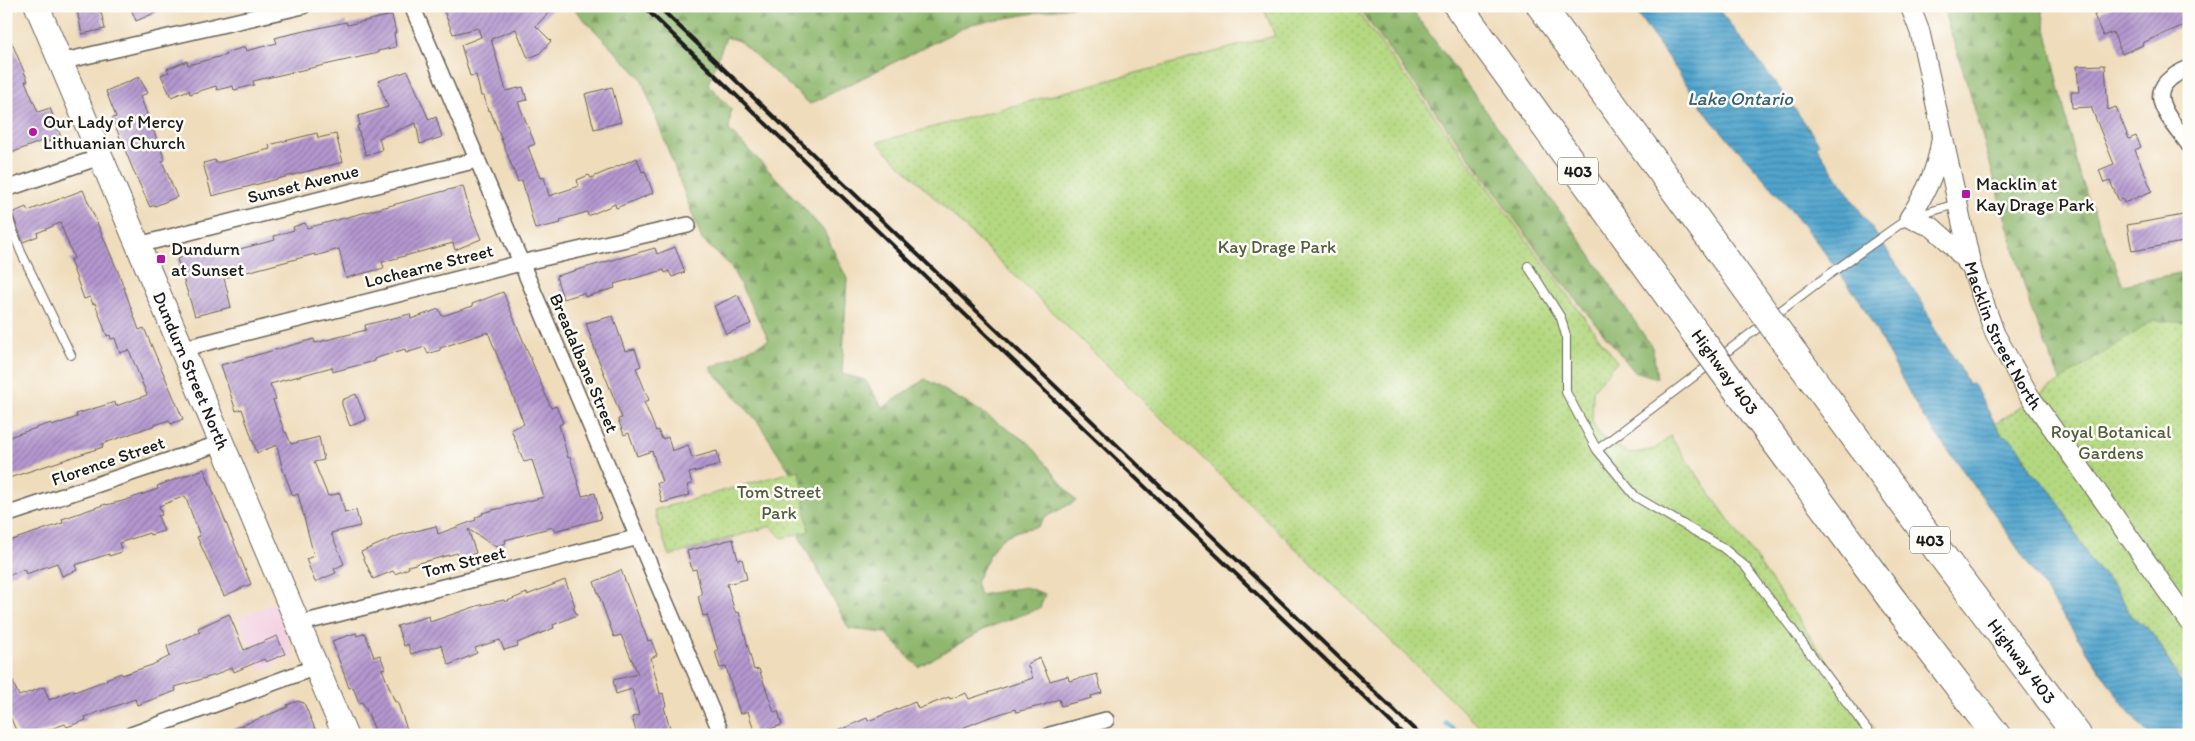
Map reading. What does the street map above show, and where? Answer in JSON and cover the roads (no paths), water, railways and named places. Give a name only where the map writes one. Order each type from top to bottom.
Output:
[{"type":"highway","name":"Highway 403","points":[[1458,6],[1733,384],[1891,598],[1996,735]]},
{"type":"highway","name":"Highway 403","points":[[1541,6],[1937,550],[2077,735]]},
{"type":"main road","name":"Dundurn Street North","points":[[37,6],[345,735]]},
{"type":"street","points":[[60,62],[302,6]]},
{"type":"street","name":"Breadalbane Street","points":[[412,6],[722,735]]},
{"type":"street","name":"Macklin Street North","points":[[1910,6],[1920,32],[1972,269],[1995,334],[2029,395],[2189,622]]},
{"type":"street","points":[[2189,68],[2172,74],[2165,82],[2160,99],[2163,109],[2189,146]]},
{"type":"street","points":[[1901,224],[1926,193],[1938,162],[1942,130]]},
{"type":"street","points":[[6,189],[100,156]]},
{"type":"street","name":"Sunset Avenue","points":[[138,245],[477,160]]},
{"type":"street","points":[[1901,224],[1932,227],[1972,269]]},
{"type":"street","name":"Lochearne Street","points":[[181,349],[521,262],[688,225]]},
{"type":"street","name":"Florence Street","points":[[6,515],[221,443]]},
{"type":"street","name":"Tom Street","points":[[298,624],[639,537]]},
{"type":"street","points":[[131,735],[316,667]]},
{"type":"street","points":[[1050,735],[1106,720]]},
{"type":"lane","points":[[1597,450],[1820,281],[1901,224],[1958,204]]},
{"type":"lane","points":[[6,213],[21,252],[71,355]]},
{"type":"lane","points":[[1528,266],[1561,318],[1566,336],[1566,392],[1597,450],[1636,497],[1722,547],[1745,566],[1871,735]]},
{"type":"water","name":"Lake Ontario","points":[[1632,6],[1716,6],[1787,98],[1819,143],[1816,146],[1922,302],[1936,332],[1958,364],[1968,384],[1972,383],[1976,389],[2002,435],[2008,437],[2018,446],[2031,472],[2052,493],[2064,511],[2091,562],[2116,588],[2131,615],[2157,637],[2160,646],[2189,695],[2189,735],[2149,735],[2124,706],[1989,506],[1919,411],[1861,302],[1816,241],[1768,183],[1712,121]]},
{"type":"waterway","points":[[1446,723],[1459,735]]},
{"type":"railway","points":[[643,6],[1404,735]]},
{"type":"railway","points":[[658,6],[1420,735]]},
{"type":"place","name":"Our Lady of Mercy Lithuanian Church","points":[[33,132]]},
{"type":"place","name":"Macklin at Kay Drage Park","points":[[1966,194]]},
{"type":"place","name":"Dundurn at Sunset","points":[[161,259]]},
{"type":"park label","name":"Kay Drage Park","points":[[1277,247]]},
{"type":"park label","name":"Royal Botanical Gardens","points":[[2111,442]]},
{"type":"park label","name":"Tom Street Park","points":[[779,502]]}]
